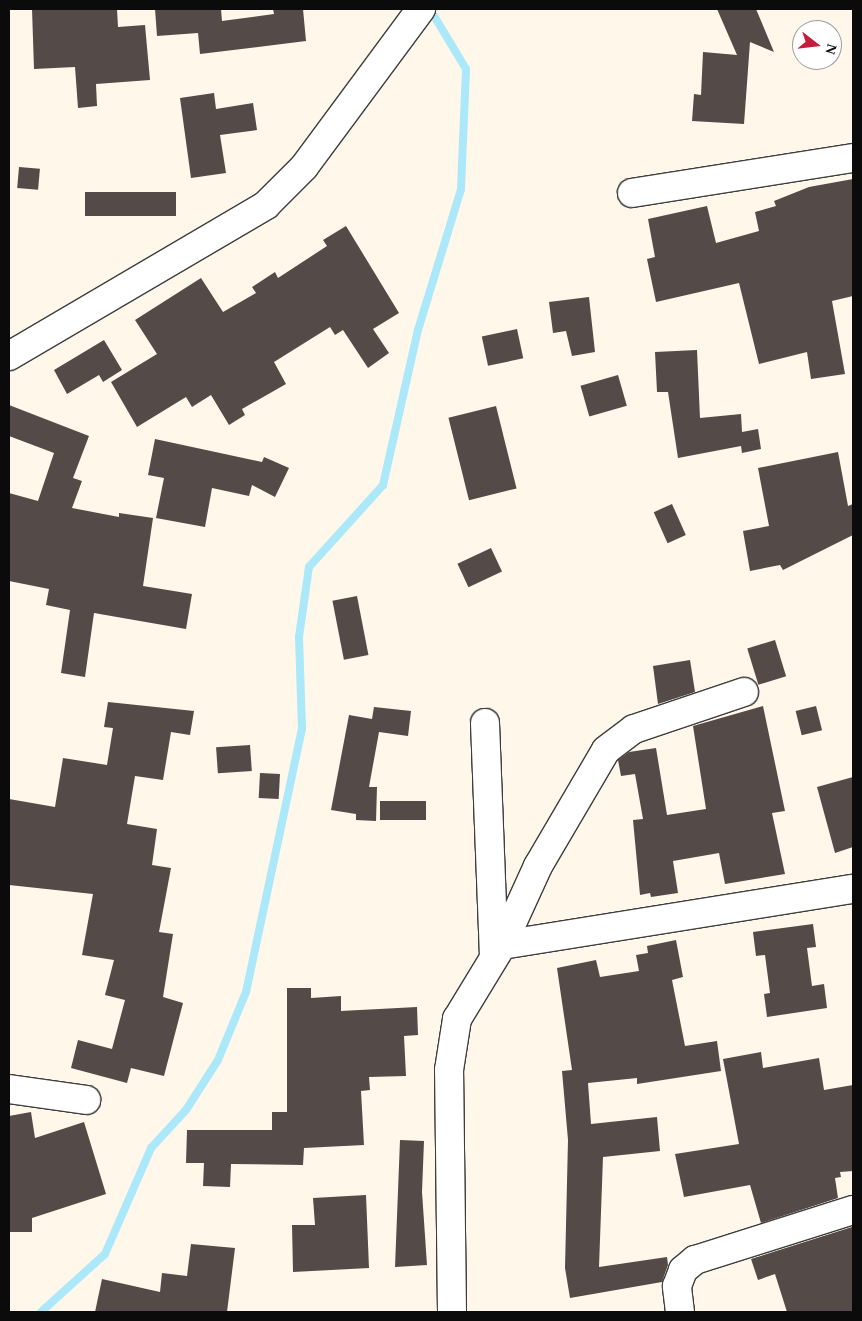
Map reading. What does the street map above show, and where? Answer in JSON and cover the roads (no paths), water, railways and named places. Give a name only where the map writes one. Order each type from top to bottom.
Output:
[{"type":"street","points":[[9,356],[266,205],[304,168],[420,9]]},
{"type":"street","points":[[632,193],[853,158]]},
{"type":"street","points":[[452,1312],[451,1046],[457,1019],[498,952],[538,866],[606,750],[634,730],[744,692]]},
{"type":"street","points":[[485,723],[491,890],[498,952]]},
{"type":"street","points":[[491,890],[538,866]]},
{"type":"street","points":[[498,952],[853,890]]},
{"type":"street","points":[[9,1089],[86,1100]]},
{"type":"street","points":[[680,1312],[677,1286],[683,1270],[694,1260],[853,1210]]},
{"type":"waterway","points":[[41,1312],[105,1254],[151,1148],[186,1110],[218,1060],[246,992],[302,728],[299,637],[309,567],[383,485],[418,330],[461,189],[466,69],[430,9]]}]
